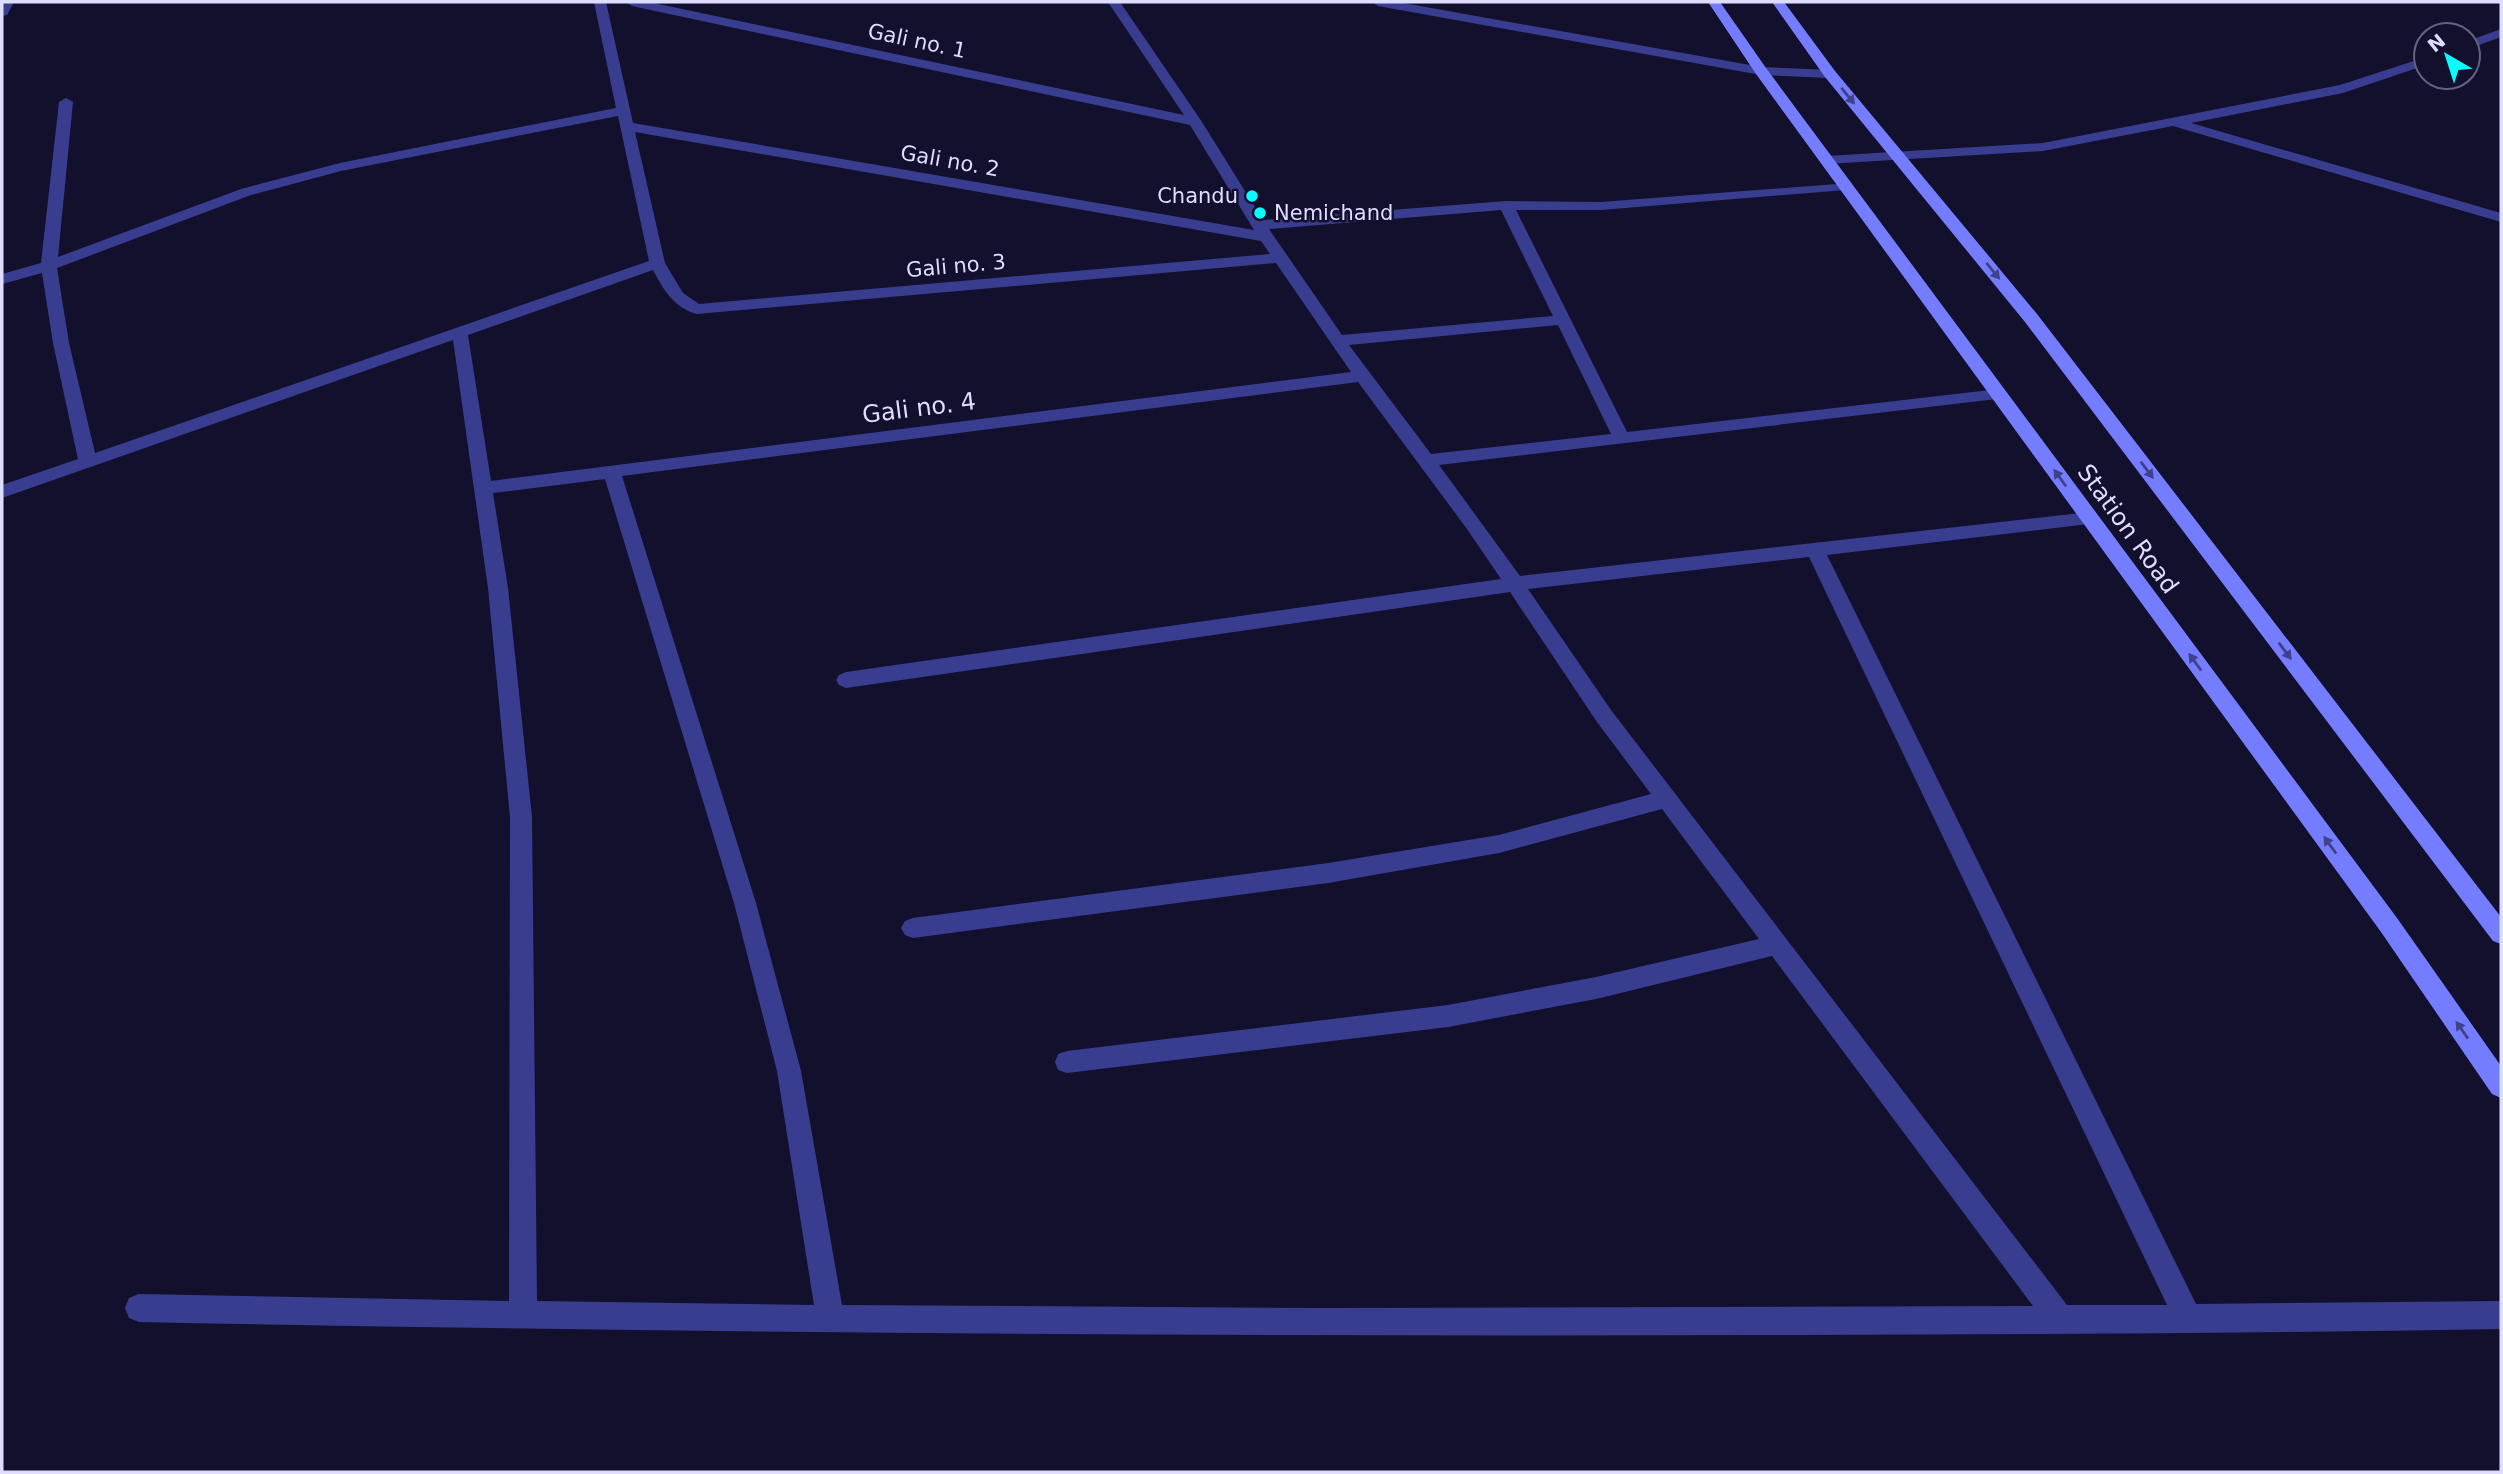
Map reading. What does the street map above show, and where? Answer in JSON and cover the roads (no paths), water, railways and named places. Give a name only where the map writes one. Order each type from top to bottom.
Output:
[{"type":"street","points":[[2,12],[8,2]]},
{"type":"street","name":"Gali no. 3","points":[[600,2],[657,263],[674,293],[684,304],[697,309],[1281,258]]},
{"type":"street","name":"Gali no. 1","points":[[632,2],[1195,122]]},
{"type":"street","points":[[1114,2],[1195,122],[1262,231],[1337,341],[1514,584],[1604,716],[2061,1320]]},
{"type":"street","points":[[1378,2],[1761,71],[1830,74]]},
{"type":"street","name":"Station Road","points":[[1714,2],[1845,186],[2389,925],[2501,1086]]},
{"type":"street","name":"Station Road","points":[[1778,2],[1830,74],[2031,318],[2501,934]]},
{"type":"street","points":[[2482,40],[2501,33]]},
{"type":"street","points":[[1826,160],[2043,147],[2343,89],[2412,66]]},
{"type":"street","points":[[66,102],[49,266],[61,342],[88,463]]},
{"type":"street","points":[[2,279],[49,266],[246,192],[340,167],[625,119]]},
{"type":"street","name":"Gali no. 2","points":[[625,119],[1262,231],[1506,205],[1601,206],[1845,186]]},
{"type":"street","points":[[2173,122],[2501,218]]},
{"type":"street","points":[[1506,205],[1622,439]]},
{"type":"street","points":[[2,492],[657,263]]},
{"type":"street","points":[[1337,341],[1563,320]]},
{"type":"street","points":[[460,334],[498,588],[521,817],[523,1317]]},
{"type":"street","name":"Gali no. 4","points":[[483,488],[1362,376]]},
{"type":"street","points":[[1426,461],[1998,394]]},
{"type":"street","points":[[611,472],[745,903],[786,1059],[831,1318]]},
{"type":"street","points":[[846,680],[1514,584],[2089,518]]},
{"type":"street","points":[[1815,550],[2188,1318]]},
{"type":"street","points":[[913,928],[1328,873],[1472,849],[1667,799]]},
{"type":"street","points":[[1067,1062],[1448,1016],[1597,988],[1777,945]]},
{"type":"street","points":[[139,1308],[523,1317],[1243,1321],[2061,1320],[2501,1315]]},
{"type":"place","name":"Chandu","points":[[1252,196]]},
{"type":"place","name":"Nemichand","points":[[1260,213]]}]
